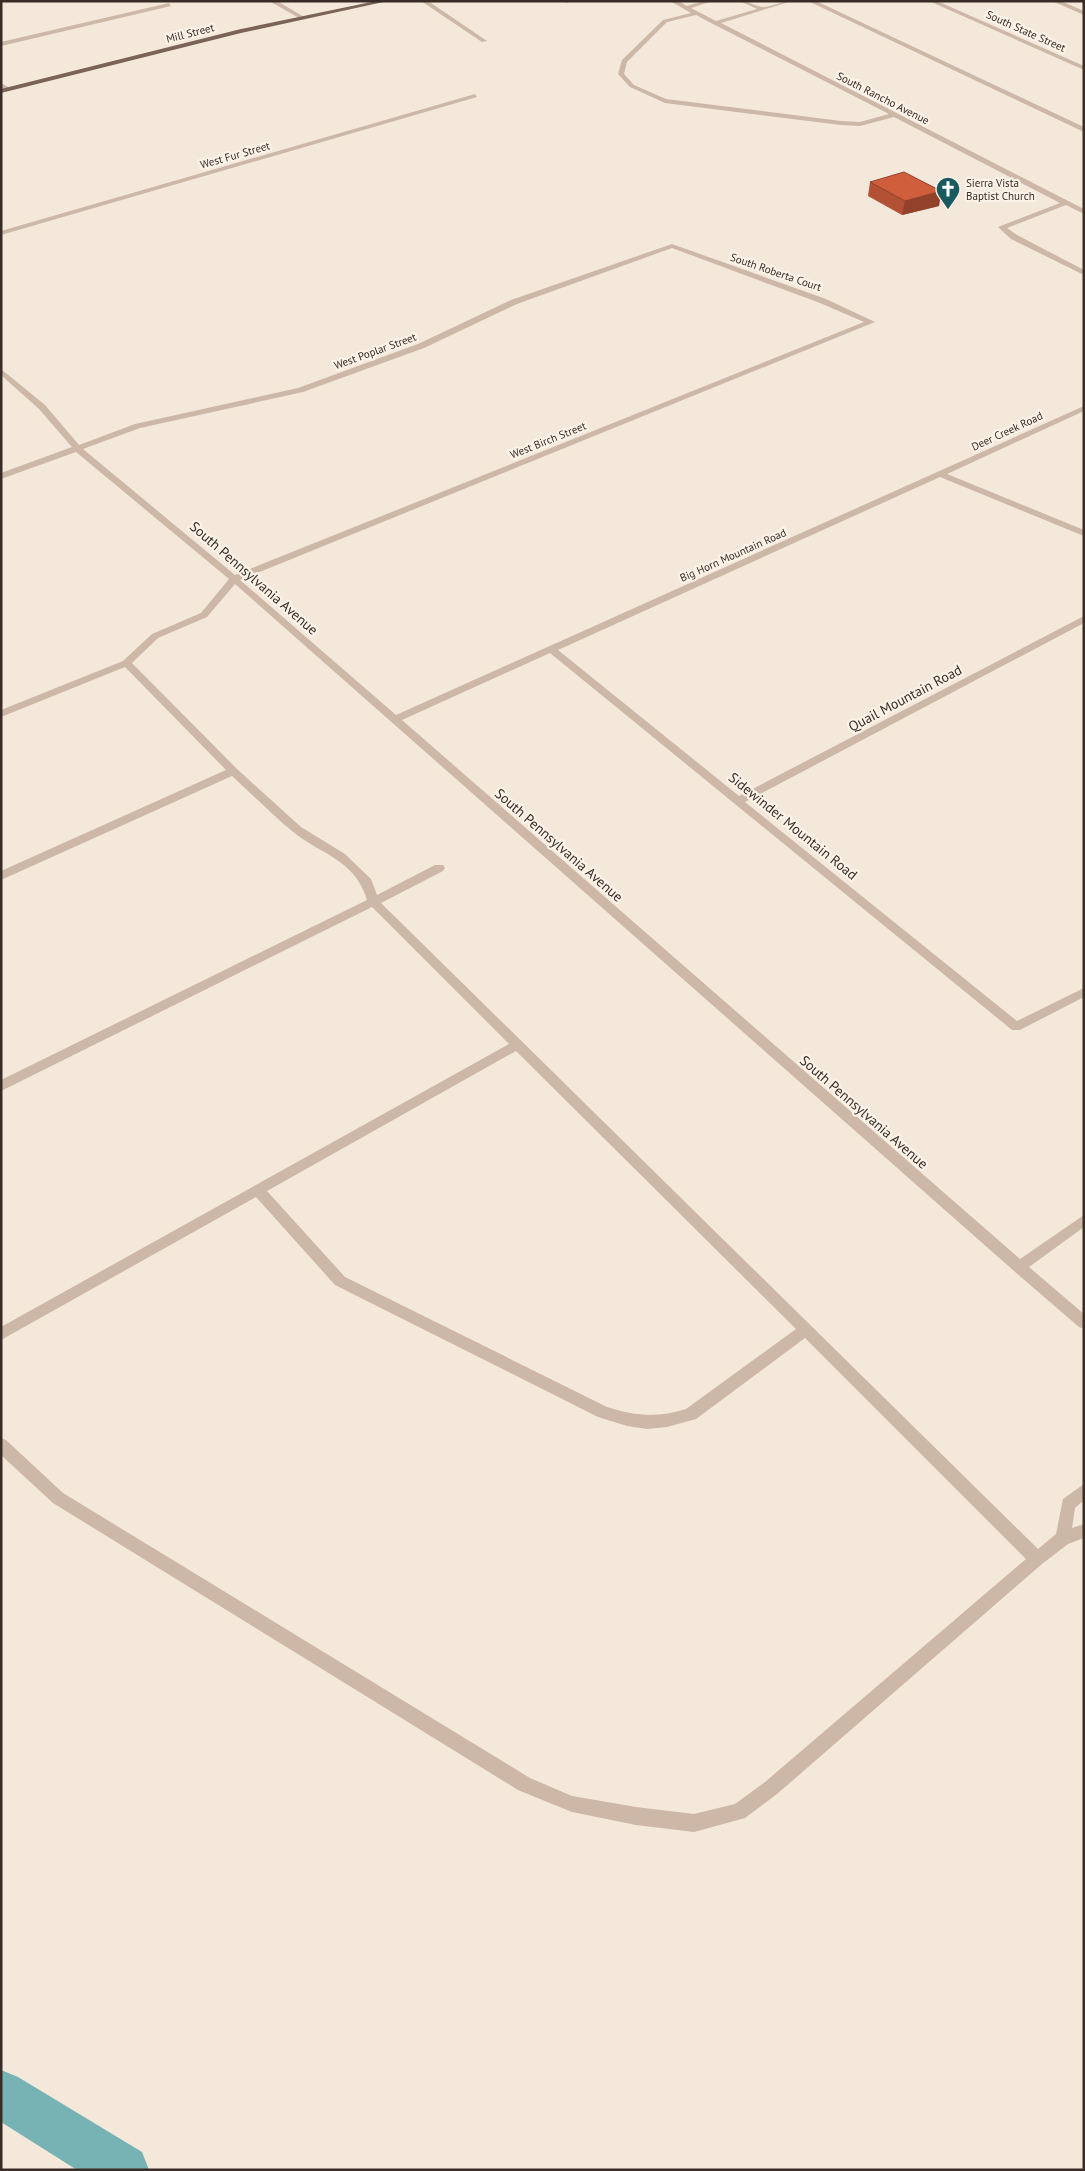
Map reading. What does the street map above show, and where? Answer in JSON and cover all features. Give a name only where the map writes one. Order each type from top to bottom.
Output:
[{"type":"main road","name":"Mill Street","points":[[4,90],[179,45],[384,1]]},
{"type":"street","points":[[272,1],[303,18]]},
{"type":"street","points":[[424,1],[484,40]]},
{"type":"street","name":"South Rancho Avenue","points":[[673,1],[1084,212]]},
{"type":"street","points":[[686,8],[710,1]]},
{"type":"street","points":[[743,1],[762,9]]},
{"type":"street","points":[[715,23],[789,1]]},
{"type":"street","points":[[810,1],[1084,130]]},
{"type":"street","name":"South State Street","points":[[932,1],[1084,68]]},
{"type":"street","points":[[1055,1],[1084,13]]},
{"type":"street","points":[[1,44],[169,5]]},
{"type":"street","points":[[696,13],[665,21],[624,61],[621,74],[632,86],[664,101],[841,123],[860,124],[894,116]]},
{"type":"street","points":[[1,85],[4,90]]},
{"type":"street","name":"West Fur Street","points":[[1,233],[475,96]]},
{"type":"street","points":[[1066,203],[1002,227],[1014,237],[1084,273]]},
{"type":"street","name":"South Roberta Court","points":[[672,246],[823,300],[871,322]]},
{"type":"street","name":"West Poplar Street","points":[[1,476],[138,426],[176,416],[300,390],[421,346],[514,302],[672,246]]},
{"type":"street","name":"West Birch Street","points":[[234,579],[871,322]]},
{"type":"street","name":"South Pennsylvania Avenue","points":[[1,371],[42,407],[77,448],[234,579],[1084,1323]]},
{"type":"street","name":"Deer Creek Road","points":[[940,474],[1084,408]]},
{"type":"street","points":[[940,474],[1084,533]]},
{"type":"street","name":"Big Horn Mountain Road","points":[[394,720],[940,474]]},
{"type":"street","points":[[1,714],[126,663],[154,636],[204,615],[234,579]]},
{"type":"street","name":"Quail Mountain Road","points":[[738,801],[1084,619]]},
{"type":"street","name":"Sidewinder Mountain Road","points":[[552,650],[1016,1026],[1084,992]]},
{"type":"street","points":[[126,663],[233,771],[297,830],[341,857],[367,882],[373,902],[1037,1559]]},
{"type":"street","points":[[1,876],[233,771]]},
{"type":"street","points":[[1,1086],[439,868]]},
{"type":"street","points":[[1,1334],[517,1045]]},
{"type":"street","points":[[258,1190],[340,1282],[604,1412],[636,1423],[670,1422],[691,1414],[804,1330]]},
{"type":"street","points":[[1019,1267],[1084,1220]]},
{"type":"street","points":[[1,1445],[58,1498],[524,1784],[572,1804],[636,1816],[694,1823],[739,1812],[771,1788],[1037,1559],[1063,1538],[1084,1531]]},
{"type":"street","points":[[1063,1538],[1068,1504],[1084,1491]]},
{"type":"building","points":[[904,172],[941,191],[905,201],[870,182]]},
{"type":"waterway","points":[[1,2094],[124,2170]]},
{"type":"place","name":"Sierra Vista Baptist Church","points":[[948,210]]}]
